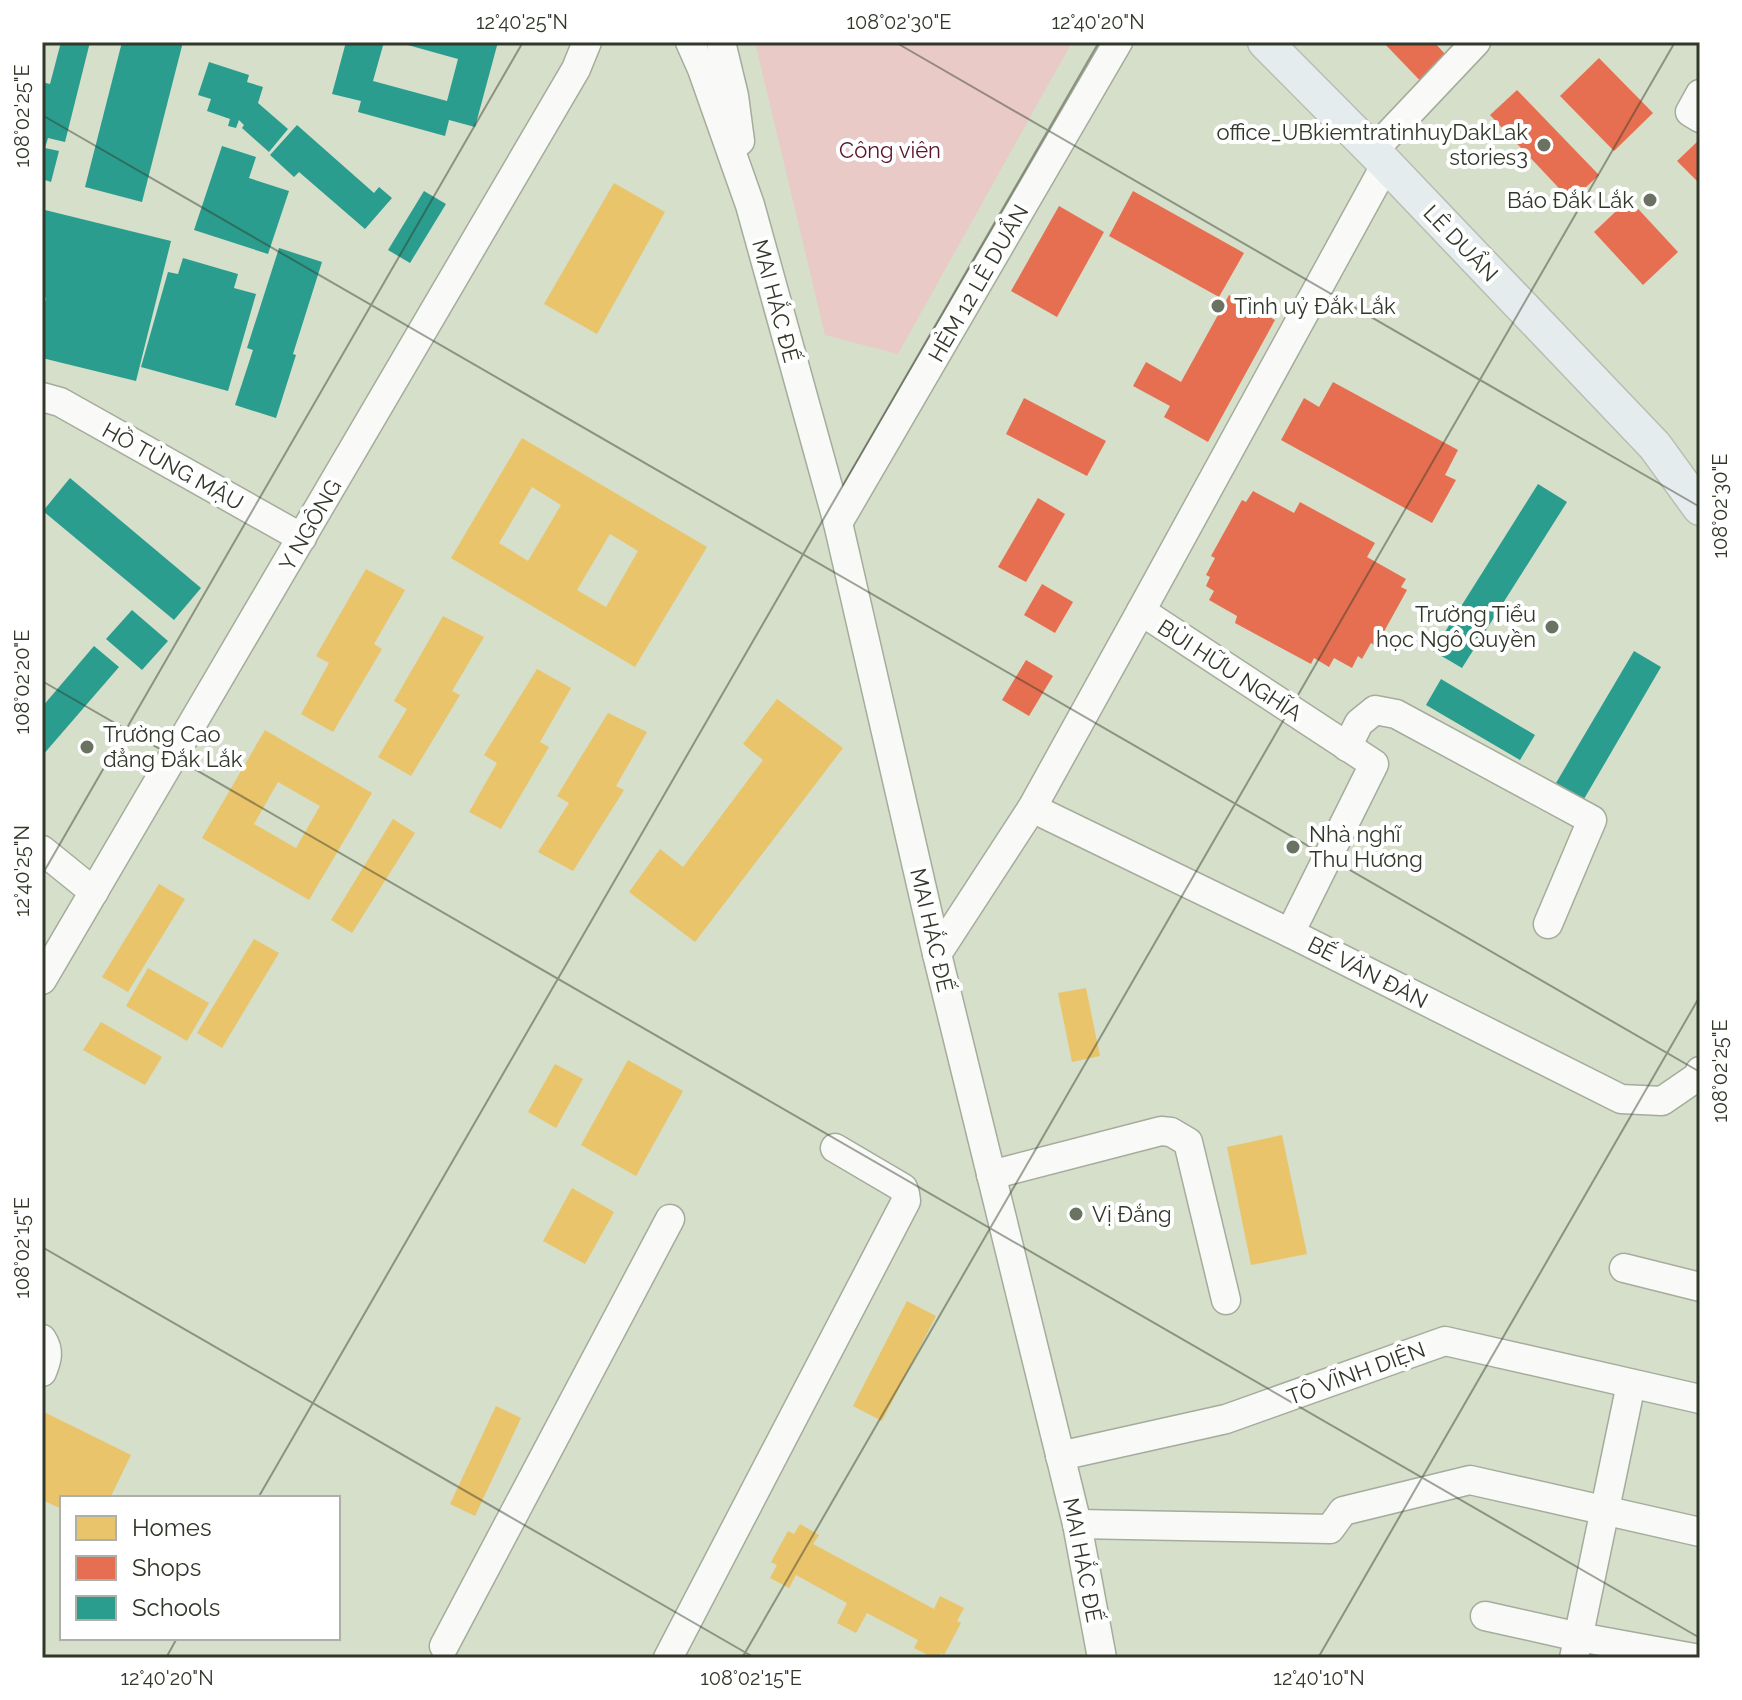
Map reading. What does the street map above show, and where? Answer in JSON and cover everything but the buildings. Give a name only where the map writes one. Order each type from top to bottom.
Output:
[{"type":"main road","name":"LÊ DUẨN","points":[[1265,42],[1655,446],[1700,508]]},
{"type":"main road","name":"LÊ DUẨN","points":[[1655,446],[1700,478]]},
{"type":"street","name":"Y NGÔNG","points":[[42,980],[576,69],[587,42]]},
{"type":"street","name":"Y NGÔNG","points":[[576,69],[605,42]]},
{"type":"street","name":"MAI HẮC ĐẾ","points":[[690,42],[750,205],[838,523],[937,954],[1077,1524],[1102,1658]]},
{"type":"street","name":"MAI HẮC ĐẾ","points":[[721,42],[734,96],[750,205]]},
{"type":"street","name":"HẺM 12 LÊ DUẨN","points":[[838,523],[1118,42]]},
{"type":"street","points":[[1141,611],[1380,158],[1476,42]]},
{"type":"street","points":[[1700,94],[1690,112],[1700,118]]},
{"type":"street","name":"HỒ TÙNG MẬU","points":[[42,397],[60,402],[302,538]]},
{"type":"street","name":"BÙI HỮU NGHĨA","points":[[937,954],[1032,808],[1141,611],[1374,764],[1290,933]]},
{"type":"street","points":[[1347,747],[1359,723],[1375,710],[1396,714],[1592,820],[1548,924]]},
{"type":"street","name":"BẾ VĂN ĐÀN","points":[[1032,808],[1621,1099],[1662,1101],[1697,1077],[1700,1071]]},
{"type":"street","points":[[42,850],[94,892]]},
{"type":"street","points":[[991,1175],[1161,1131],[1179,1135],[1188,1142],[1226,1300]]},
{"type":"street","points":[[668,1658],[906,1201],[903,1188],[835,1148]]},
{"type":"street","points":[[444,1646],[670,1219]]},
{"type":"street","points":[[1624,1268],[1700,1287]]},
{"type":"street","points":[[42,1339],[47,1357],[42,1372]]},
{"type":"street","name":"TÔ VĨNH DIỆN","points":[[1060,1456],[1226,1419],[1445,1341],[1700,1399]]},
{"type":"street","points":[[1577,1648],[1631,1384]]},
{"type":"street","points":[[1077,1524],[1330,1529],[1343,1511],[1470,1480],[1700,1532]]},
{"type":"street","points":[[1485,1616],[1577,1648],[1694,1658]]},
{"type":"green space","name":"Công viên","points":[[755,42],[1072,42],[898,354],[825,335]]},
{"type":"place","name":"office_UBkiemtratinhuyDakLak stories3","points":[[1544,145]]},
{"type":"place","name":"Báo Đắk Lắk","points":[[1650,200]]},
{"type":"place","name":"Tỉnh uỷ Đắk Lắk","points":[[1218,306]]},
{"type":"place","name":"Trường Tiểu học Ngô Quyền","points":[[1552,627]]},
{"type":"place","name":"Trường Cao đẳng Đắk Lắk","points":[[87,747]]},
{"type":"place","name":"Nhà nghĩ Thu Hương","points":[[1293,847]]},
{"type":"place","name":"Vị Đắng","points":[[1076,1214]]}]
